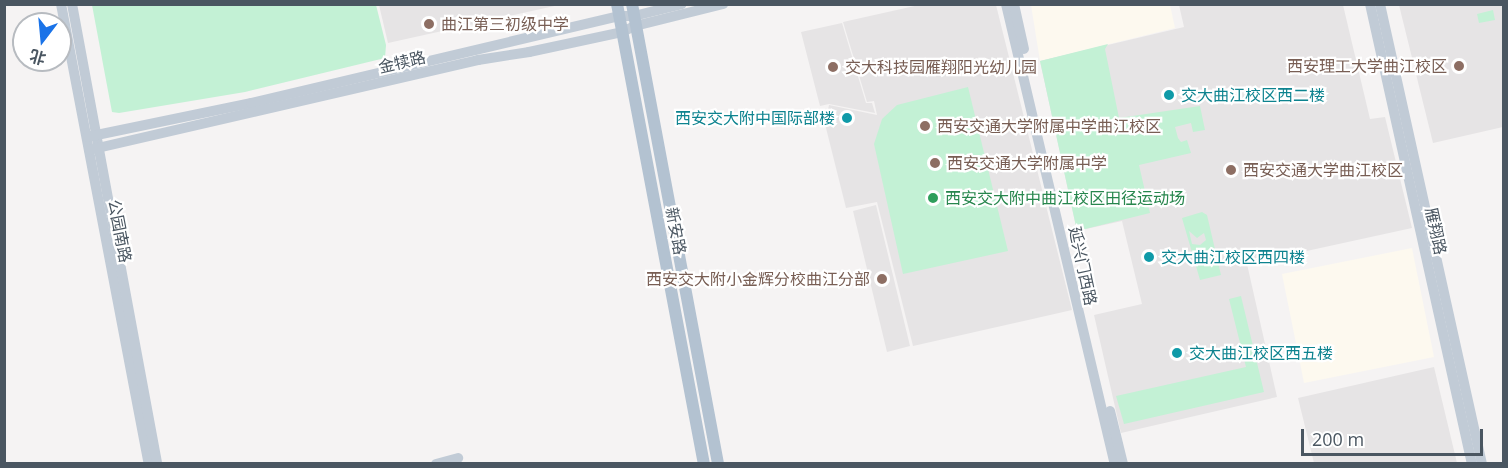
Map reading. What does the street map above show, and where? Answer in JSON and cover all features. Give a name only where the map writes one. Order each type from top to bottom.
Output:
[{"type":"main road","name":"公园南路","points":[[61,4],[95,149],[158,464]]},
{"type":"main road","name":"公园南路","points":[[72,4],[92,136]]},
{"type":"main road","name":"金犊路","points":[[95,149],[478,60],[529,52],[622,32],[634,15],[682,4]]},
{"type":"main road","name":"金犊路","points":[[92,136],[263,100],[618,10],[634,15],[723,4]]},
{"type":"main road","name":"延兴门西路","points":[[1006,4],[1115,464]]},
{"type":"main road","name":"延兴门西路","points":[[1014,4],[1084,313],[1123,464]]},
{"type":"main road","name":"雁翔路","points":[[1370,4],[1472,464]]},
{"type":"main road","name":"雁翔路","points":[[1380,4],[1482,464]]},
{"type":"main road","name":"新安路","points":[[618,10],[704,464]]},
{"type":"main road","name":"新安路","points":[[634,15],[718,464]]},
{"type":"main road","name":"公园南路","points":[[95,149],[149,464]]},
{"type":"main road","points":[[436,464],[458,458]]},
{"type":"shaded area","name":"曲江第三初级中学","points":[[379,4],[559,5],[388,43]]},
{"type":"shaded area","name":"西安交通大学附属中学","points":[[919,5],[996,5],[1072,310],[913,346],[877,202],[846,208],[825,124],[829,105],[877,115],[874,101],[867,102],[843,22]]},
{"type":"shaded area","points":[[1031,5],[1170,5],[1175,28],[1040,61]]},
{"type":"shaded area","name":"西安交通大学曲江校区","points":[[1179,5],[1343,5],[1370,119],[1385,117],[1412,228],[1247,264],[1277,397],[1121,433],[1094,315],[1142,304],[1122,221],[1077,231],[1040,61],[1184,27]]},
{"type":"shaded area","name":"西安理工大学曲江校区","points":[[1399,5],[1503,5],[1503,127],[1433,143]]},
{"type":"shaded area","name":"交大科技园雁翔阳光幼儿园","points":[[842,23],[866,103],[872,103],[875,113],[829,104],[820,106],[801,32]]},
{"type":"shaded area","name":"西安交大附小金辉分校曲江分部","points":[[876,205],[910,346],[887,352],[853,211]]},
{"type":"shaded area","points":[[1412,248],[1434,357],[1304,383],[1282,274]]},
{"type":"shaded area","points":[[1434,367],[1457,463],[1314,463],[1298,398]]},
{"type":"green space","points":[[92,5],[376,5],[386,45],[385,58],[245,92],[119,113],[112,112]]},
{"type":"green space","points":[[1493,10],[1495,20],[1479,23],[1477,14]]},
{"type":"green space","points":[[1108,44],[1105,49],[1119,118],[1200,106],[1205,130],[1193,132],[1191,123],[1175,127],[1181,142],[1187,140],[1191,153],[1139,165],[1150,213],[1077,231],[1040,61]]},
{"type":"green space","points":[[968,87],[1008,251],[903,274],[874,144],[882,119],[897,105]]},
{"type":"green space","points":[[1202,212],[1207,215],[1221,275],[1200,280],[1182,218]],"holes":[[[1189,231],[1197,238],[1204,233],[1206,240],[1200,245],[1192,244]]]},
{"type":"green space","points":[[1241,296],[1264,392],[1124,424],[1116,396],[1246,367],[1229,299]]},
{"type":"place","name":"曲江第三初级中学","points":[[429,24]]},
{"type":"place","name":"西安理工大学曲江校区","points":[[1459,66]]},
{"type":"place","name":"交大科技园雁翔阳光幼儿园","points":[[833,67]]},
{"type":"place","name":"交大曲江校区西二楼","points":[[1169,95]]},
{"type":"place","name":"西安交大附中国际部楼","points":[[847,118]]},
{"type":"place","name":"西安交通大学附属中学曲江校区","points":[[925,126]]},
{"type":"place","name":"西安交通大学附属中学","points":[[935,163]]},
{"type":"place","name":"西安交通大学曲江校区","points":[[1231,170]]},
{"type":"place","name":"西安交大附中曲江校区田径运动场","points":[[933,198]]},
{"type":"place","name":"交大曲江校区西四楼","points":[[1149,257]]},
{"type":"place","name":"西安交大附小金辉分校曲江分部","points":[[882,279]]},
{"type":"place","name":"交大曲江校区西五楼","points":[[1177,353]]}]
